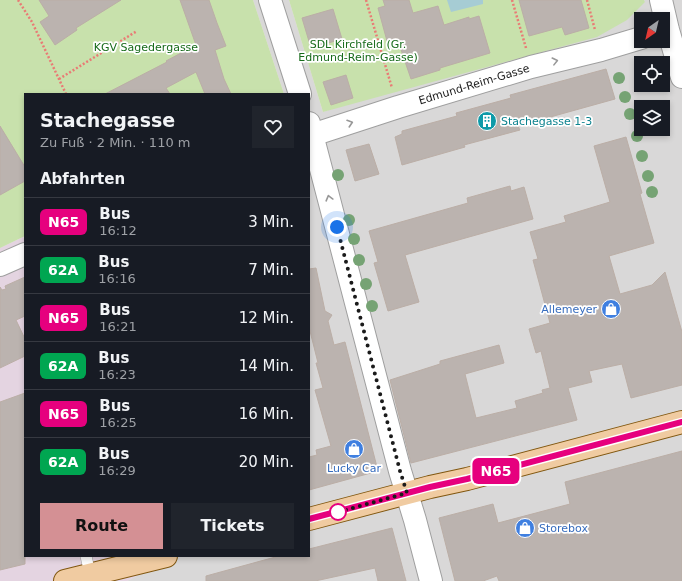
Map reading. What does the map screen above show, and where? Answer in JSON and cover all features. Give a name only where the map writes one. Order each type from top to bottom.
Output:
[{"type":"main road","points":[[310,519],[682,422]]},
{"type":"main road","points":[[65,581],[88,565],[157,557]]},
{"type":"street","points":[[270,0],[300,93]]},
{"type":"street","points":[[661,0],[663,12]]},
{"type":"street","name":"Edmund-Reim-Gasse","points":[[310,131],[398,107],[531,67],[601,50],[634,40]]},
{"type":"street","points":[[670,42],[682,76]]},
{"type":"street","points":[[310,131],[400,471],[431,581]]},
{"type":"street","points":[[0,265],[24,254]]},
{"type":"path","points":[[18,0],[32,22],[66,93]]},
{"type":"path","points":[[366,0],[398,107]]},
{"type":"path","points":[[512,0],[531,67]]},
{"type":"path","points":[[587,0],[601,50]]},
{"type":"path","points":[[59,79],[137,31]]},
{"type":"shaded area","points":[[253,0],[289,0],[323,112],[645,2],[644,0],[682,0],[682,581],[127,581],[174,557],[310,557],[310,93],[284,93]]},
{"type":"shaded area","points":[[23,237],[24,239],[24,557],[174,557],[127,581],[0,581],[0,248]]},
{"type":"green space","name":"KGV Sagedergasse","points":[[0,0],[253,0],[284,93],[24,93],[24,236],[0,248]]},
{"type":"green space","name":"SDL Kirchfeld (Gr. Edmund-Reim-Gasse)","points":[[289,0],[644,0],[645,2],[627,20],[597,37],[323,112]]},
{"type":"water","points":[[447,0],[483,0],[483,4],[451,12]]},
{"type":"building","points":[[39,0],[121,0],[76,28],[77,30],[55,45],[40,22],[49,16]]},
{"type":"building","points":[[180,0],[209,0],[226,46],[215,50],[224,79],[231,93],[205,93],[196,72],[166,88],[169,93],[107,93],[167,62],[166,61],[196,45]]},
{"type":"building","points":[[383,0],[409,0],[413,13],[438,6],[444,25],[469,17],[469,19],[479,16],[490,53],[440,68],[440,70],[411,79],[397,38],[387,41],[378,8],[385,6]]},
{"type":"building","points":[[519,0],[581,0],[589,28],[565,35],[562,27],[529,36]]},
{"type":"building","points":[[333,9],[342,39],[311,48],[302,18]]},
{"type":"building","name":"Stachegasse 1-3","points":[[606,69],[615,99],[518,126],[520,130],[464,145],[465,147],[402,165],[395,137],[402,134],[402,131],[457,116],[456,113],[511,98],[510,95]]},
{"type":"building","points":[[346,75],[353,98],[331,105],[323,82]]},
{"type":"building","points":[[0,126],[24,165],[24,182],[0,195]]},
{"type":"building","points":[[626,137],[654,243],[609,256],[620,294],[652,285],[665,272],[682,332],[682,385],[631,398],[622,364],[589,371],[592,382],[568,388],[577,420],[411,463],[390,380],[440,364],[440,361],[499,345],[504,363],[465,374],[476,418],[517,408],[515,401],[543,393],[542,390],[550,388],[541,351],[536,353],[529,329],[550,323],[533,260],[538,259],[530,232],[566,222],[564,216],[610,202],[594,146]]},
{"type":"building","points":[[369,144],[379,174],[355,181],[346,150]]},
{"type":"building","points":[[510,186],[511,191],[524,187],[533,219],[405,255],[419,302],[388,311],[374,263],[378,262],[369,231],[468,203],[467,198]]},
{"type":"building","points":[[316,268],[325,311],[332,315],[328,321],[334,345],[345,342],[378,471],[310,490],[310,457],[317,455],[316,450],[331,446],[315,390],[323,388],[316,363],[318,363],[310,331],[310,269]]},
{"type":"building","points":[[24,277],[24,316],[16,320],[24,337],[24,356],[0,368],[0,287],[2,290],[6,289],[5,286]]},
{"type":"building","points":[[24,393],[25,564],[0,570],[0,402]]},
{"type":"building","points":[[682,451],[682,581],[499,581],[497,576],[483,581],[455,581],[439,518],[493,504],[498,523],[570,504],[565,482]]},
{"type":"building","points":[[392,528],[406,581],[378,581],[375,568],[315,581],[206,581],[206,576],[275,557],[310,557],[310,549]]},
{"type":"bus line","name":"N65","points":[[310,519],[682,422]]},
{"type":"place","name":"Stachegasse 1-3","points":[[487,121]]},
{"type":"place","name":"Allemeyer","points":[[611,309]]},
{"type":"place","name":"Lucky Car","points":[[354,449]]},
{"type":"place","name":"Storebox","points":[[525,528]]},
{"type":"route","points":[[337,227],[407,493],[338,512]]}]
